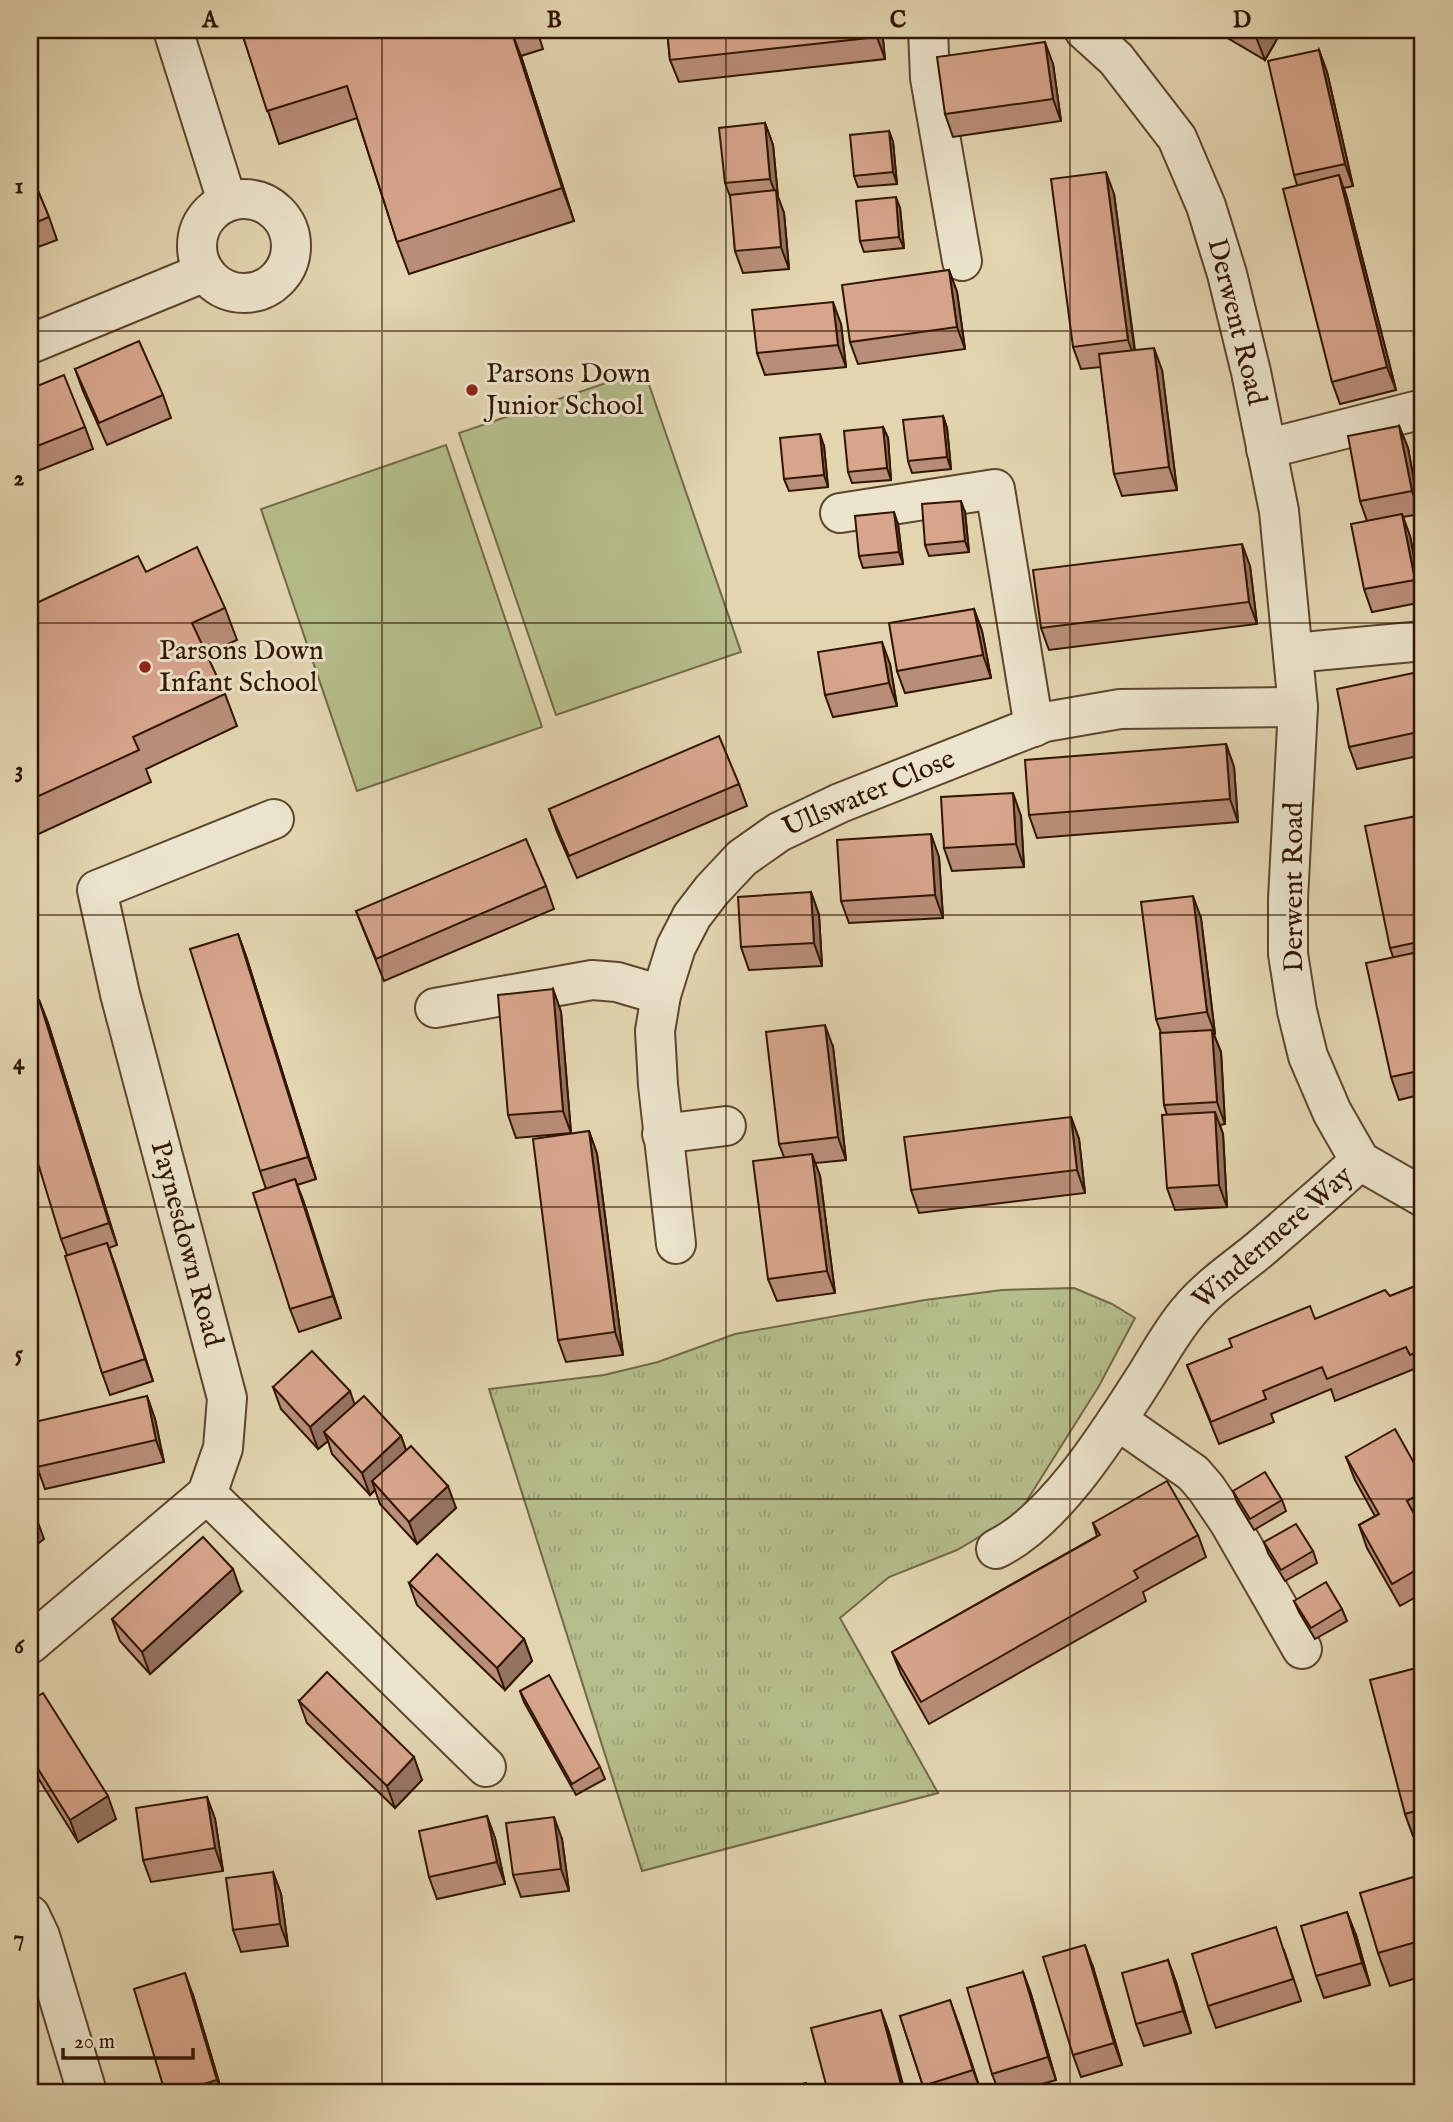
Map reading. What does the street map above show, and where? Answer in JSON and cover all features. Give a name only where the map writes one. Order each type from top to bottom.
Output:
[{"type":"street","points":[[173,30],[227,201]]},
{"type":"street","points":[[928,30],[930,78],[962,261]]},
{"type":"street","name":"Derwent Road","points":[[1084,30],[1116,60],[1177,138],[1206,206],[1227,274],[1251,372],[1279,512],[1298,707],[1288,899],[1288,954],[1308,1056],[1332,1112],[1360,1161]]},
{"type":"street","points":[[242,198],[258,200],[271,206],[282,217],[289,230],[292,245],[290,260],[283,274],[258,291],[243,293],[228,290],[215,283],[205,272],[199,259],[199,231],[210,214],[227,201],[242,198]]},
{"type":"street","points":[[30,344],[205,272]]},
{"type":"street","points":[[1266,449],[1423,409]]},
{"type":"street","points":[[840,513],[995,489],[1034,727]]},
{"type":"street","points":[[1293,653],[1423,641]]},
{"type":"street","name":"Ullswater Close","points":[[677,1244],[662,1133],[655,1031],[661,995],[676,947],[692,916],[712,890],[743,858],[779,832],[840,803],[1045,722],[1120,709],[1298,707]]},
{"type":"street","name":"Paynesdown Road","points":[[207,1494],[223,1448],[227,1398],[120,994],[97,890],[274,819]]},
{"type":"street","points":[[435,1008],[592,980],[617,982],[661,995]]},
{"type":"street","points":[[662,1133],[726,1126]]},
{"type":"street","points":[[1360,1161],[1423,1197]]},
{"type":"street","name":"Windermere Way","points":[[996,1549],[1013,1541],[1046,1512],[1065,1490],[1117,1420],[1188,1311],[1217,1282],[1294,1220],[1360,1161]]},
{"type":"street","points":[[1117,1420],[1193,1473],[1216,1502],[1302,1649]]},
{"type":"street","points":[[30,1644],[207,1494],[486,1766]]},
{"type":"street","points":[[30,1915],[40,1936],[87,2092]]},
{"type":"green space","points":[[644,370],[741,652],[556,715],[459,433]]},
{"type":"green space","points":[[446,445],[542,727],[357,791],[261,509]]},
{"type":"green space","points":[[1074,1288],[1112,1304],[1135,1318],[1099,1386],[1019,1513],[957,1550],[889,1577],[840,1618],[938,1793],[642,1871],[489,1389],[604,1375],[658,1362],[735,1334],[925,1300],[1002,1290]]},
{"type":"building","points":[[241,30],[511,30],[562,188],[397,242],[347,86],[267,111]]},
{"type":"building","points":[[667,30],[876,30],[877,37],[670,60]]},
{"type":"building","points":[[1243,30],[1261,30],[1256,37]]},
{"type":"building","points":[[1045,42],[1053,99],[945,114],[937,57]]},
{"type":"building","points":[[1319,50],[1345,164],[1294,175],[1268,61]]},
{"type":"building","points":[[765,123],[770,179],[725,183],[719,128]]},
{"type":"building","points":[[889,131],[893,172],[854,176],[850,135]]},
{"type":"building","points":[[1106,172],[1128,340],[1073,347],[1051,179]]},
{"type":"building","points":[[1339,175],[1387,367],[1332,382],[1283,189]]},
{"type":"building","points":[[32,176],[49,217],[30,225],[30,177]]},
{"type":"building","points":[[776,190],[781,247],[735,251],[730,195]]},
{"type":"building","points":[[896,197],[899,237],[860,241],[856,201]]},
{"type":"building","points":[[949,270],[957,327],[850,342],[842,285]]},
{"type":"building","points":[[833,302],[838,345],[757,353],[752,310]]},
{"type":"building","points":[[139,341],[163,395],[99,423],[75,369]]},
{"type":"building","points":[[1154,348],[1169,467],[1114,474],[1099,354]]},
{"type":"building","points":[[64,375],[85,427],[30,449],[30,389]]},
{"type":"building","points":[[943,416],[947,457],[908,461],[903,420]]},
{"type":"building","points":[[1399,426],[1412,491],[1360,501],[1348,436]]},
{"type":"building","points":[[883,427],[887,468],[848,472],[844,431]]},
{"type":"building","points":[[820,434],[824,475],[784,479],[780,438]]},
{"type":"building","points":[[961,501],[965,541],[925,545],[922,504]]},
{"type":"building","points":[[894,512],[899,552],[859,556],[855,516]]},
{"type":"building","points":[[1402,514],[1415,580],[1364,589],[1351,524]]},
{"type":"building","points":[[1242,544],[1249,602],[1041,628],[1033,570]]},
{"type":"building","points":[[197,547],[225,608],[192,623],[225,694],[133,737],[139,750],[30,800],[30,606],[138,556],[146,572]]},
{"type":"building","points":[[974,609],[983,655],[897,671],[889,623]]},
{"type":"building","points":[[882,642],[889,683],[825,695],[818,652]]},
{"type":"building","points":[[1423,671],[1423,731],[1349,747],[1337,689]]},
{"type":"building","points":[[719,736],[739,784],[569,856],[549,809]]},
{"type":"building","points":[[1226,744],[1230,799],[1029,815],[1025,760]]},
{"type":"building","points":[[1013,793],[1016,844],[944,848],[941,797]]},
{"type":"building","points":[[1422,815],[1423,941],[1390,948],[1365,826]]},
{"type":"building","points":[[931,834],[935,895],[841,901],[837,840]]},
{"type":"building","points":[[526,839],[546,886],[376,959],[356,911]]},
{"type":"building","points":[[811,892],[814,943],[741,947],[738,897]]},
{"type":"building","points":[[1193,896],[1207,1012],[1156,1019],[1141,902]]},
{"type":"building","points":[[238,934],[308,1157],[260,1171],[190,949]]},
{"type":"building","points":[[1423,951],[1423,1070],[1391,1077],[1366,963]]},
{"type":"building","points":[[553,989],[563,1111],[508,1115],[498,995]]},
{"type":"building","points":[[39,1000],[109,1223],[61,1239],[30,1137],[30,1004]]},
{"type":"building","points":[[825,1025],[838,1137],[779,1144],[766,1032]]},
{"type":"building","points":[[1212,1030],[1217,1102],[1164,1105],[1160,1033]]},
{"type":"building","points":[[1215,1112],[1219,1185],[1167,1188],[1162,1115]]},
{"type":"building","points":[[1071,1117],[1077,1170],[911,1190],[904,1137]]},
{"type":"building","points":[[589,1131],[615,1332],[558,1340],[533,1139]]},
{"type":"building","points":[[812,1154],[827,1271],[768,1279],[753,1161]]},
{"type":"building","points":[[295,1179],[333,1296],[290,1309],[253,1193]]},
{"type":"building","points":[[107,1243],[145,1359],[102,1373],[65,1256]]},
{"type":"building","points":[[1423,1283],[1423,1350],[1410,1355],[1406,1347],[1327,1379],[1322,1367],[1263,1391],[1266,1399],[1211,1422],[1187,1365],[1232,1347],[1229,1339],[1310,1306],[1315,1319],[1385,1290],[1390,1296]]},
{"type":"building","points":[[312,1351],[350,1391],[310,1427],[273,1387]]},
{"type":"building","points":[[147,1396],[156,1440],[37,1467],[30,1423]]},
{"type":"building","points":[[364,1396],[401,1436],[362,1473],[324,1432]]},
{"type":"building","points":[[1395,1429],[1423,1479],[1423,1492],[1407,1501],[1423,1530],[1423,1566],[1392,1584],[1359,1525],[1379,1514],[1346,1457]]},
{"type":"building","points":[[411,1446],[448,1486],[409,1522],[372,1481]]},
{"type":"building","points":[[1265,1472],[1282,1500],[1250,1519],[1233,1491]]},
{"type":"building","points":[[1167,1481],[1198,1535],[1134,1571],[1138,1578],[921,1702],[892,1652],[1100,1535],[1093,1523]]},
{"type":"building","points":[[30,1508],[36,1517],[30,1522]]},
{"type":"building","points":[[1296,1524],[1313,1551],[1281,1570],[1264,1542]]},
{"type":"building","points":[[203,1537],[233,1569],[142,1652],[112,1619]]},
{"type":"building","points":[[437,1554],[524,1639],[497,1668],[409,1583]]},
{"type":"building","points":[[1326,1582],[1342,1609],[1311,1628],[1294,1601]]},
{"type":"building","points":[[1420,1667],[1423,1678],[1423,1809],[1405,1814],[1370,1680]]},
{"type":"building","points":[[327,1672],[414,1757],[387,1786],[299,1701]]},
{"type":"building","points":[[549,1675],[600,1767],[572,1784],[520,1691]]},
{"type":"building","points":[[43,1693],[108,1796],[70,1820],[30,1756],[30,1701]]},
{"type":"building","points":[[207,1797],[215,1848],[143,1860],[136,1808]]},
{"type":"building","points":[[487,1816],[497,1862],[429,1877],[419,1831]]},
{"type":"building","points":[[554,1817],[561,1869],[513,1875],[506,1823]]},
{"type":"building","points":[[273,1872],[280,1924],[233,1930],[226,1878]]},
{"type":"building","points":[[1420,1875],[1423,1885],[1423,1940],[1378,1953],[1360,1893]]},
{"type":"building","points":[[1347,1912],[1362,1963],[1316,1976],[1301,1926]]},
{"type":"building","points":[[1276,1927],[1293,1979],[1208,2006],[1192,1954]]},
{"type":"building","points":[[1085,1945],[1114,2043],[1073,2055],[1043,1957]]},
{"type":"building","points":[[1168,1960],[1183,2011],[1136,2024],[1122,1973]]},
{"type":"building","points":[[1023,1972],[1048,2057],[992,2074],[967,1988]]},
{"type":"building","points":[[185,1973],[217,2080],[176,2092],[165,2092],[134,1989]]},
{"type":"building","points":[[950,2000],[973,2070],[923,2086],[900,2016]]},
{"type":"building","points":[[881,2010],[903,2092],[828,2092],[811,2028]]},
{"type":"building","points":[[806,2083],[808,2092],[773,2092]]},
{"type":"place","name":"Parsons Down Junior School","points":[[472,390]]},
{"type":"place","name":"Parsons Down Infant School","points":[[145,667]]}]
